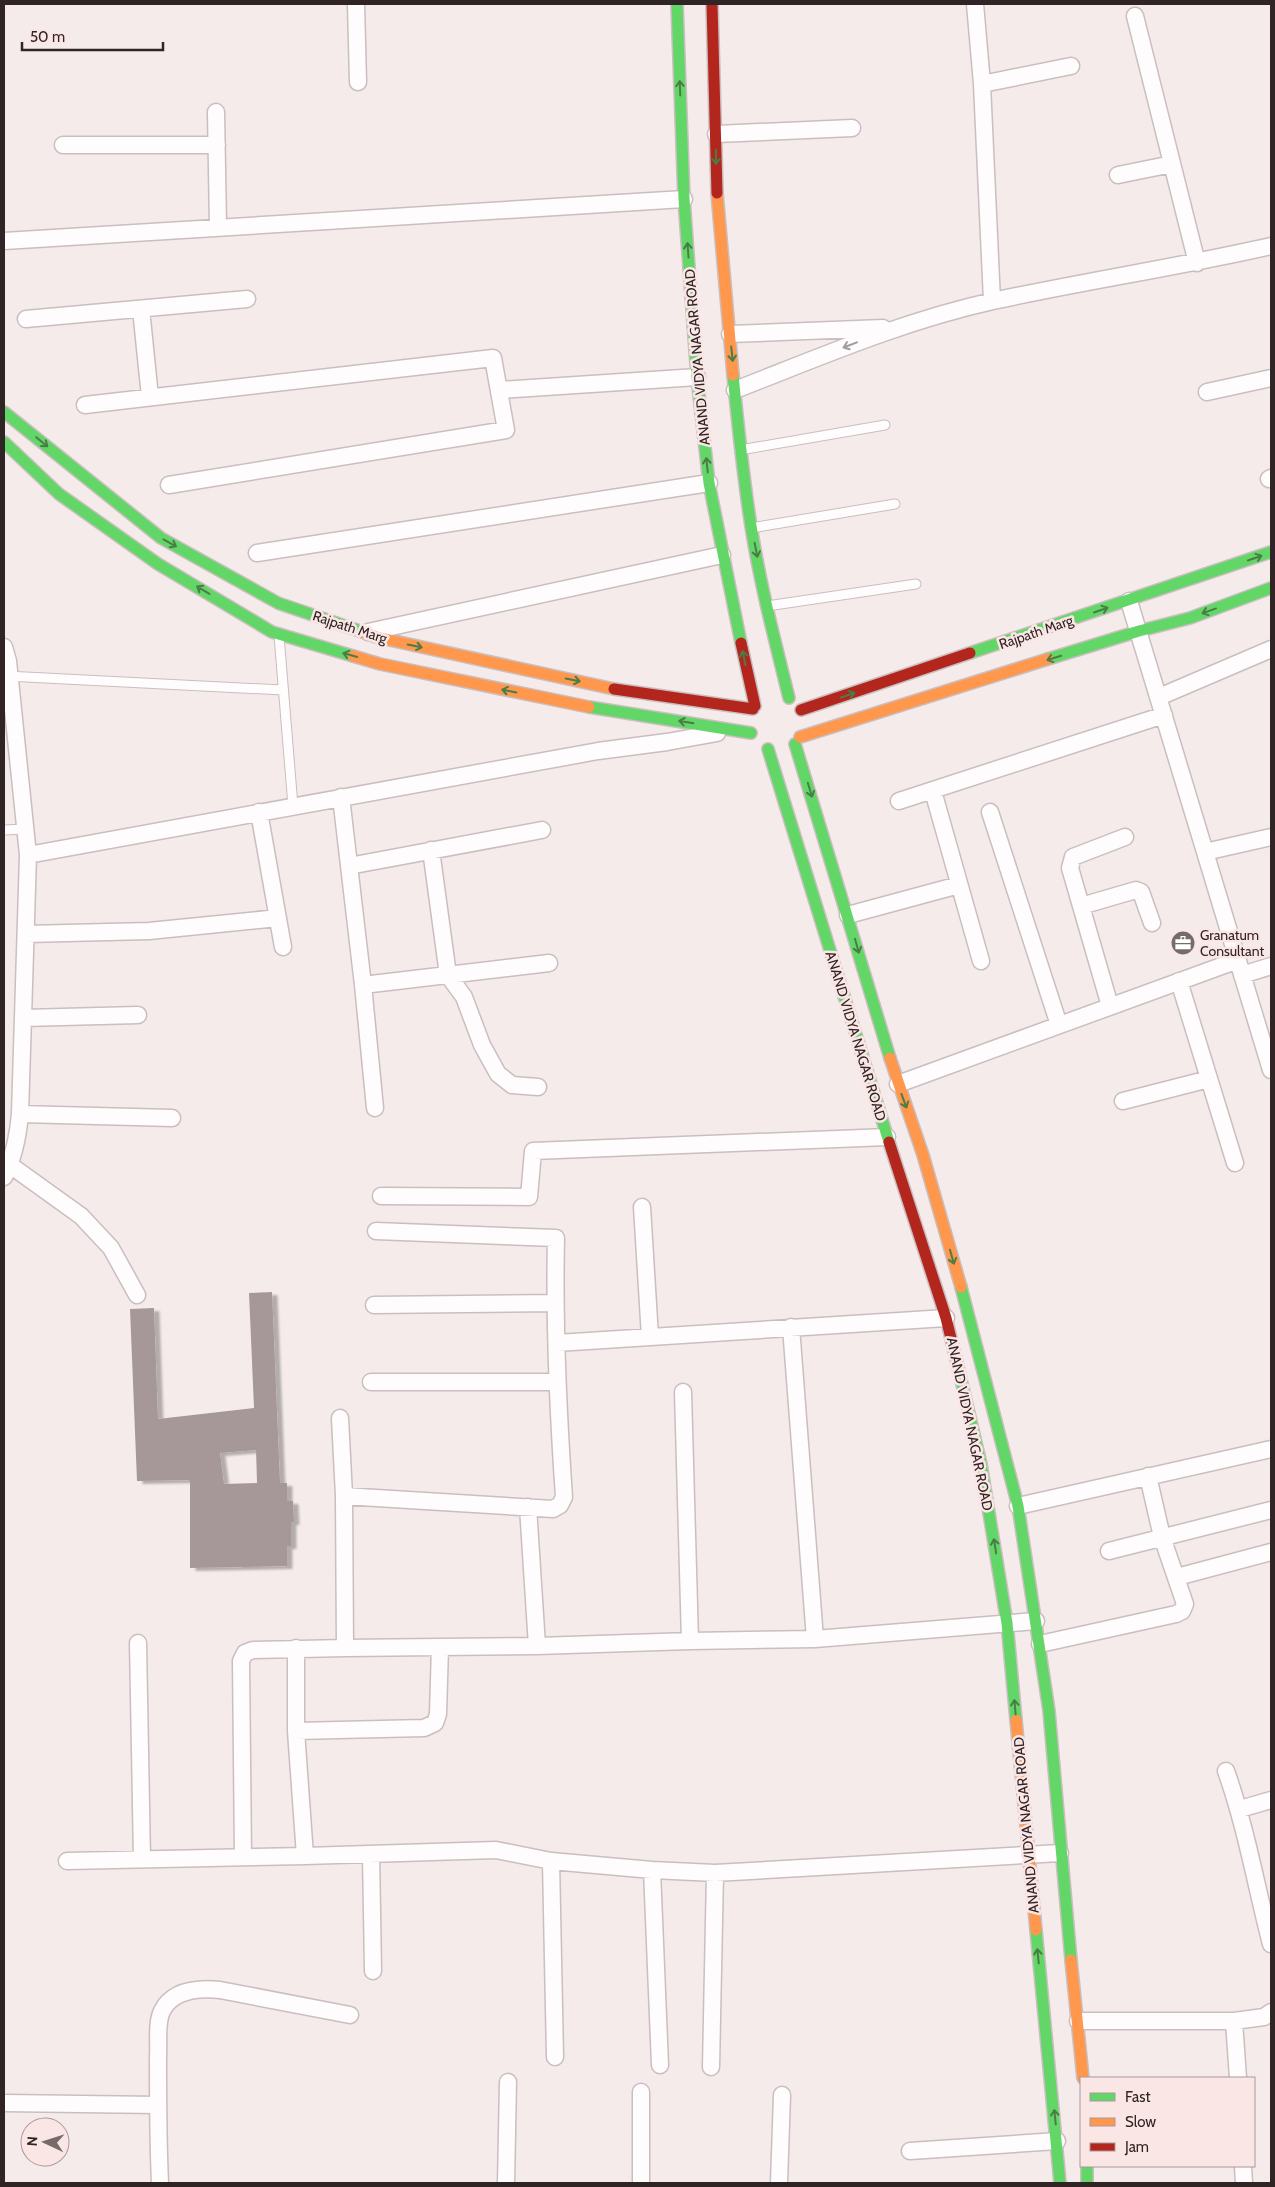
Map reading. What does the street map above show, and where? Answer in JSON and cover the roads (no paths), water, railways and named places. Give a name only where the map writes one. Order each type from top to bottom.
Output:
[{"type":"main road","name":"ANAND VIDYA NAGAR ROAD","points":[[677,4],[684,199],[697,377],[709,483],[754,708]]},
{"type":"main road","points":[[712,4],[717,194],[740,450],[751,528],[766,606],[789,698]]},
{"type":"main road","name":"Rajpath Marg","points":[[4,412],[161,538],[278,603],[364,633],[601,686],[754,708]]},
{"type":"main road","name":"Rajpath Marg","points":[[4,442],[59,494],[151,558],[272,632],[380,664],[559,702],[743,731]]},
{"type":"main road","name":"Rajpath Marg","points":[[802,710],[1271,552]]},
{"type":"main road","points":[[797,741],[804,730],[804,714],[795,701],[781,694],[770,697],[754,708],[749,722],[743,731],[768,749],[781,751],[797,741],[1139,631],[1190,618],[1271,588]]},
{"type":"main road","name":"ANAND VIDYA NAGAR ROAD","points":[[797,741],[898,1084],[923,1156],[963,1296],[1018,1506],[1049,1710],[1060,1853],[1083,2077]]},
{"type":"main road","name":"ANAND VIDYA NAGAR ROAD","points":[[768,749],[887,1137],[946,1318],[981,1464],[1007,1623],[1060,2183]]},
{"type":"main road","points":[[1086,2167],[1087,2183]]},
{"type":"street","points":[[356,4],[358,82]]},
{"type":"street","points":[[975,4],[982,84],[992,302]]},
{"type":"street","points":[[1135,16],[1197,263]]},
{"type":"street","points":[[982,84],[1071,66]]},
{"type":"street","points":[[216,112],[218,227]]},
{"type":"street","points":[[716,134],[852,128]]},
{"type":"street","points":[[63,145],[216,145]]},
{"type":"street","points":[[1118,175],[1172,164]]},
{"type":"street","points":[[4,241],[684,199]]},
{"type":"street","points":[[735,390],[895,328],[992,302],[1197,263],[1271,246]]},
{"type":"street","points":[[26,319],[247,299]]},
{"type":"street","points":[[141,309],[150,398]]},
{"type":"street","points":[[730,334],[895,328]]},
{"type":"street","points":[[85,405],[493,358],[506,430],[169,485]]},
{"type":"street","points":[[499,390],[697,377]]},
{"type":"street","points":[[1207,392],[1271,378]]},
{"type":"street","points":[[257,553],[709,483]]},
{"type":"street","points":[[364,633],[722,555]]},
{"type":"street","points":[[1129,601],[1271,1070]]},
{"type":"street","points":[[4,647],[28,854],[20,1114],[17,1142],[7,1171],[81,1216],[111,1248],[137,1295]]},
{"type":"street","points":[[1159,697],[1271,649]]},
{"type":"street","points":[[898,801],[1164,715]]},
{"type":"street","points":[[28,854],[598,751],[743,731]]},
{"type":"street","points":[[933,791],[981,961]]},
{"type":"street","points":[[341,797],[375,1108]]},
{"type":"street","points":[[259,812],[283,947]]},
{"type":"street","points":[[990,812],[1059,1025]]},
{"type":"street","points":[[349,866],[542,830]]},
{"type":"street","points":[[1110,1006],[1070,868],[1073,858],[1125,837]]},
{"type":"street","points":[[1205,852],[1271,837]]},
{"type":"street","points":[[431,850],[448,975],[464,997],[482,1045],[498,1074],[512,1084],[538,1087]]},
{"type":"street","points":[[848,915],[959,885]]},
{"type":"street","points":[[1081,906],[1136,890],[1141,892],[1152,923]]},
{"type":"street","points":[[26,934],[149,931],[278,918]]},
{"type":"street","points":[[363,985],[549,963]]},
{"type":"street","points":[[898,1084],[1179,981],[1240,967],[1271,966]]},
{"type":"street","points":[[1179,981],[1235,1163]]},
{"type":"street","points":[[24,1018],[138,1015]]},
{"type":"street","points":[[1123,1101],[1209,1079]]},
{"type":"street","points":[[20,1114],[172,1118]]},
{"type":"street","points":[[382,1196],[529,1197],[533,1151],[887,1137]]},
{"type":"street","points":[[642,1207],[650,1337]]},
{"type":"street","points":[[344,1496],[553,1508],[560,1505],[564,1497],[556,1382],[556,1238],[376,1231]]},
{"type":"street","points":[[374,1305],[555,1304]]},
{"type":"street","points":[[557,1343],[946,1318]]},
{"type":"street","points":[[791,1327],[815,1640]]},
{"type":"street","points":[[371,1382],[556,1382]]},
{"type":"street","points":[[683,1392],[690,1641]]},
{"type":"street","points":[[340,1418],[344,1496],[345,1648]]},
{"type":"street","points":[[1018,1506],[1271,1449]]},
{"type":"street","points":[[1040,1644],[1176,1614],[1182,1611],[1185,1604],[1162,1537],[1148,1476]]},
{"type":"street","points":[[528,1507],[537,1646]]},
{"type":"street","points":[[1109,1551],[1271,1510]]},
{"type":"street","points":[[1177,1577],[1271,1552]]},
{"type":"street","points":[[243,1857],[240,1661],[245,1653],[253,1650],[815,1640],[1036,1621]]},
{"type":"street","points":[[138,1643],[142,1859]]},
{"type":"street","points":[[296,1731],[424,1728],[436,1723],[438,1714],[440,1647]]},
{"type":"street","points":[[296,1648],[296,1731],[305,1856]]},
{"type":"street","points":[[1226,1771],[1240,1809],[1264,1890],[1271,1944]]},
{"type":"street","points":[[1240,1809],[1271,1800]]},
{"type":"street","points":[[67,1861],[496,1850],[551,1861],[652,1870],[716,1873],[1060,1853]]},
{"type":"street","points":[[370,1854],[373,1971]]},
{"type":"street","points":[[551,1861],[555,2057]]},
{"type":"street","points":[[652,1870],[660,2065]]},
{"type":"street","points":[[711,2067],[716,1873]]},
{"type":"street","points":[[160,2183],[159,2029],[162,2011],[171,2001],[184,1992],[200,1988],[220,1990],[350,2015]]},
{"type":"street","points":[[1078,2021],[1234,2021],[1264,2017],[1271,2012]]},
{"type":"street","points":[[1234,2021],[1238,2077]]},
{"type":"street","points":[[506,2183],[508,2082]]},
{"type":"street","points":[[641,2092],[641,2183]]},
{"type":"street","points":[[779,2183],[782,2095]]},
{"type":"street","points":[[4,2103],[158,2104]]},
{"type":"street","points":[[910,2151],[1057,2141]]},
{"type":"street","points":[[1243,2167],[1244,2183]]},
{"type":"lane","points":[[740,450],[885,425]]},
{"type":"lane","points":[[751,528],[895,504]]},
{"type":"lane","points":[[766,606],[916,584]]},
{"type":"lane","points":[[278,634],[293,806]]},
{"type":"lane","points":[[7,676],[283,690]]},
{"type":"lane","points":[[4,830],[25,829]]},
{"type":"place","name":"Granatum Consultant","points":[[1183,943]]}]
